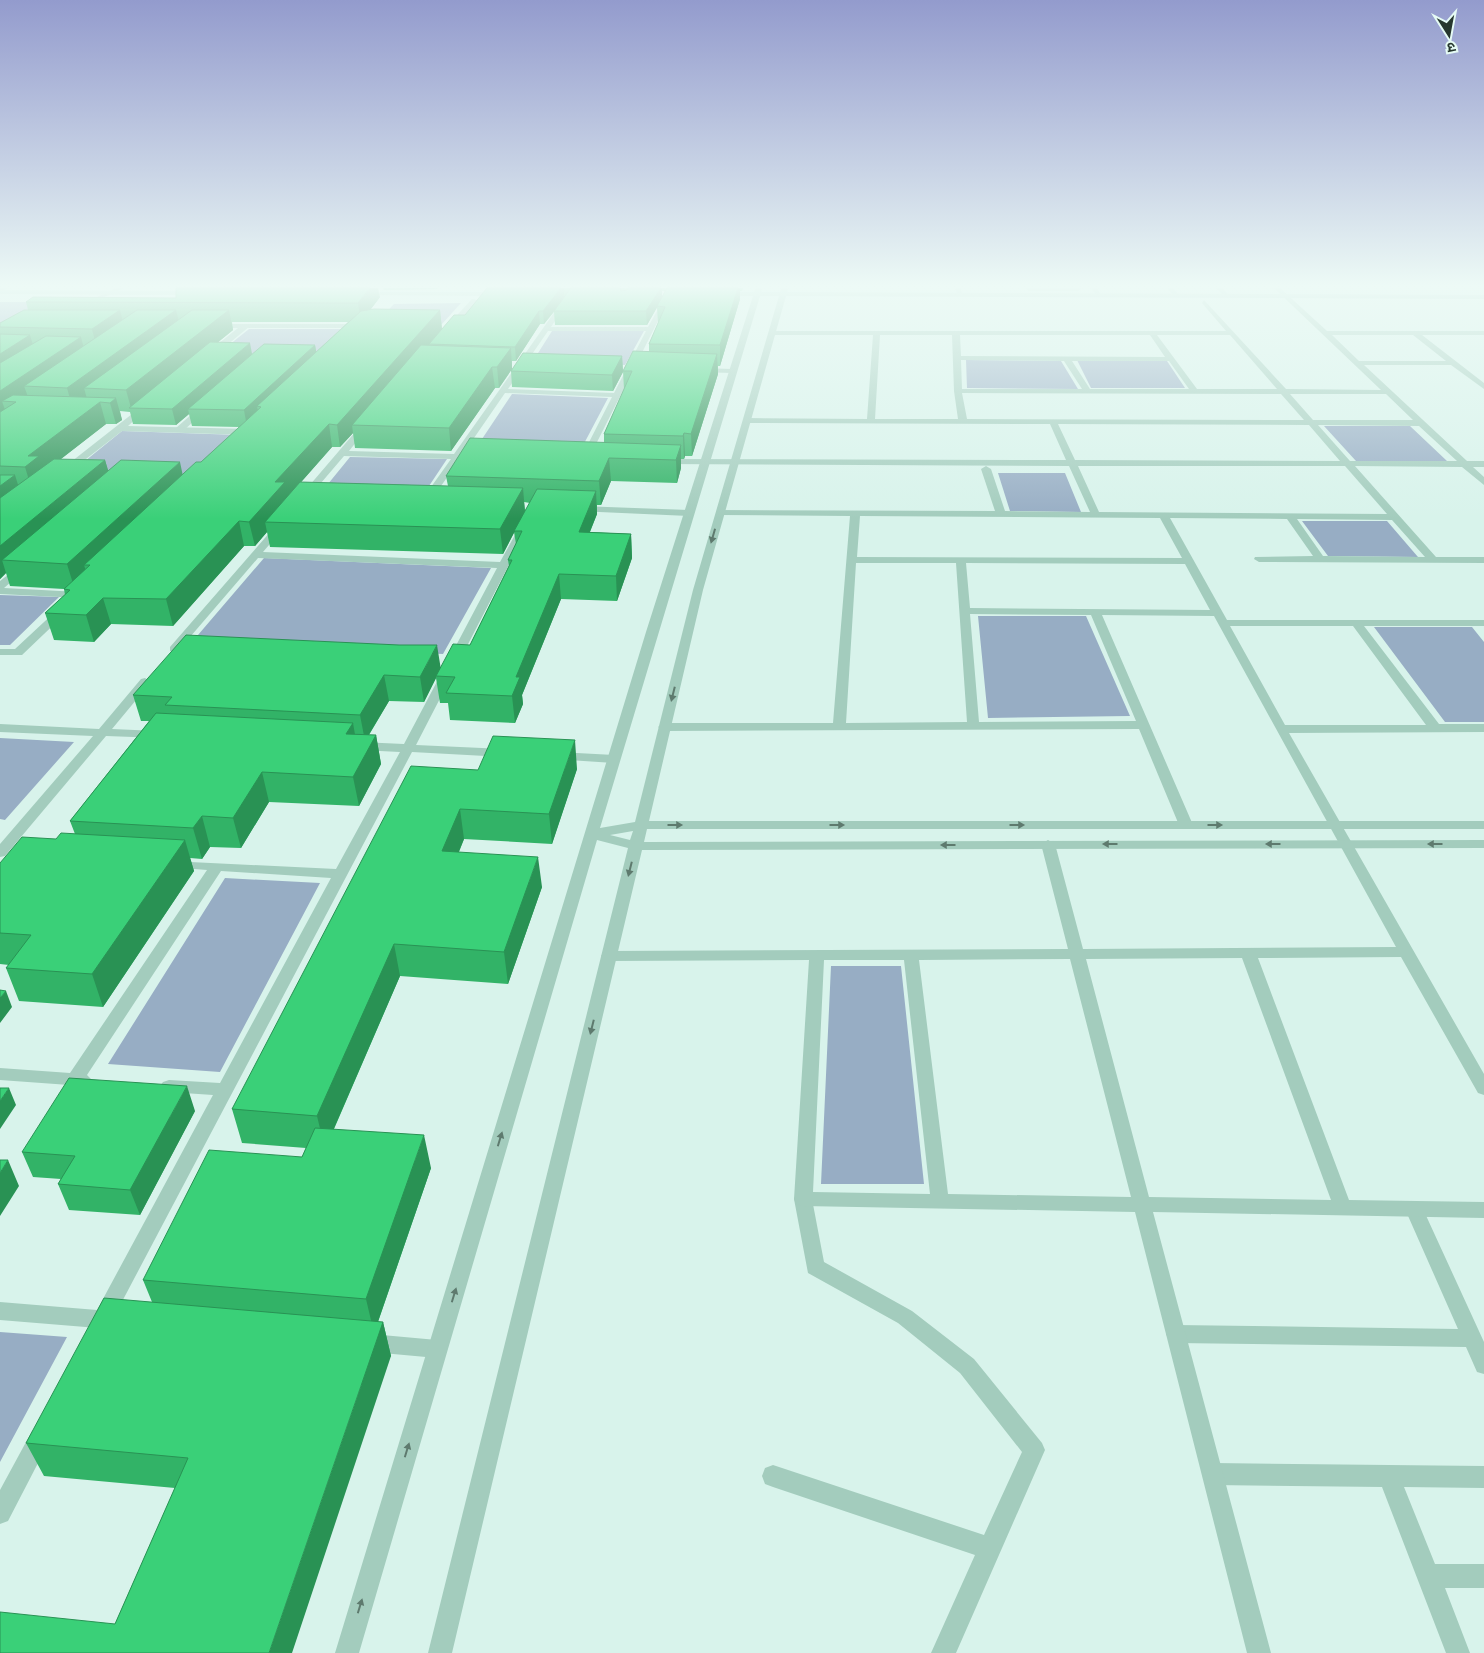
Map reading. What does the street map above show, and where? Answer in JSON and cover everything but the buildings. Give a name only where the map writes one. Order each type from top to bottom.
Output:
[{"type":"street","points":[[424,504],[503,391],[516,365]]},
{"type":"street","points":[[584,460],[632,365]]},
{"type":"street","points":[[347,1653],[614,759],[735,365]]},
{"type":"street","points":[[440,1653],[698,590],[763,365]]},
{"type":"street","points":[[871,422],[875,365]]},
{"type":"street","points":[[957,365],[958,391],[963,422]]},
{"type":"street","points":[[1071,365],[1087,391]]},
{"type":"street","points":[[1175,365],[1195,392]]},
{"type":"street","points":[[1260,365],[1348,467],[1433,560]]},
{"type":"street","points":[[1359,365],[1484,482]]},
{"type":"street","points":[[1456,365],[1484,387]]},
{"type":"street","points":[[622,368],[640,368]]},
{"type":"street","points":[[687,369],[733,370]]},
{"type":"street","points":[[503,391],[617,395]]},
{"type":"street","points":[[958,391],[1388,392]]},
{"type":"street","points":[[179,430],[215,399]]},
{"type":"street","points":[[77,477],[58,477],[138,413],[125,415]]},
{"type":"street","points":[[195,649],[172,651],[300,505],[372,418]]},
{"type":"street","points":[[747,421],[1421,423]]},
{"type":"street","points":[[1053,422],[1096,515]]},
{"type":"street","points":[[119,428],[179,430],[254,429],[237,444]]},
{"type":"street","points":[[342,453],[486,457]]},
{"type":"street","points":[[649,462],[986,469],[1072,466]]},
{"type":"street","points":[[734,465],[1468,467],[1484,464]]},
{"type":"street","points":[[1468,467],[1484,470]]},
{"type":"street","points":[[986,469],[1001,514]]},
{"type":"street","points":[[572,509],[689,513]]},
{"type":"street","points":[[720,512],[1394,517]]},
{"type":"street","points":[[839,726],[855,513]]},
{"type":"street","points":[[98,1328],[408,748],[447,663],[504,566],[529,516]]},
{"type":"street","points":[[1164,516],[1334,825],[1484,1089]]},
{"type":"street","points":[[1290,516],[1321,560]]},
{"type":"street","points":[[255,555],[504,566]]},
{"type":"street","points":[[851,560],[1190,561]]},
{"type":"street","points":[[962,560],[973,726]]},
{"type":"street","points":[[1259,560],[1484,560]]},
{"type":"street","points":[[0,586],[29,561]]},
{"type":"street","points":[[0,591],[82,592],[18,653],[0,652]]},
{"type":"street","points":[[965,611],[1095,612],[1356,623],[1482,625]]},
{"type":"street","points":[[1095,612],[1186,825]]},
{"type":"street","points":[[1356,623],[1435,728]]},
{"type":"street","points":[[0,853],[151,676]]},
{"type":"street","points":[[664,727],[1143,725]]},
{"type":"street","points":[[0,728],[172,736]]},
{"type":"street","points":[[1282,729],[1484,728]]},
{"type":"street","points":[[349,745],[516,754]]},
{"type":"street","points":[[546,756],[614,759]]},
{"type":"street","points":[[592,834],[641,825],[1484,825]]},
{"type":"street","points":[[592,834],[636,846],[1484,844]]},
{"type":"street","points":[[1048,844],[1260,1653]]},
{"type":"street","points":[[0,853],[20,854]]},
{"type":"street","points":[[158,863],[341,874]]},
{"type":"street","points":[[75,1079],[217,866]]},
{"type":"street","points":[[609,956],[1406,952]]},
{"type":"street","points":[[1248,953],[1343,1208]]},
{"type":"street","points":[[911,954],[940,1201]]},
{"type":"street","points":[[817,955],[803,1199],[1484,1210]]},
{"type":"street","points":[[0,1074],[104,1081]]},
{"type":"street","points":[[151,1084],[226,1090]]},
{"type":"street","points":[[1414,1209],[1484,1364]]},
{"type":"street","points":[[0,1310],[98,1328],[133,1322]]},
{"type":"street","points":[[1176,1334],[1472,1338]]},
{"type":"street","points":[[349,1341],[437,1349]]},
{"type":"street","points":[[0,1513],[47,1425]]},
{"type":"street","points":[[773,1476],[990,1549],[943,1653]]},
{"type":"street","points":[[1389,1476],[1458,1653]]},
{"type":"street","points":[[1428,1576],[1484,1576]]},
{"type":"lane","points":[[803,1199],[815,1267],[904,1318],[967,1366],[1034,1450],[990,1549]]},
{"type":"lane","points":[[1213,1474],[1484,1477]]},
{"type":"shaded area","points":[[966,365],[1064,365],[1078,389],[967,388]]},
{"type":"shaded area","points":[[1080,365],[1170,365],[1185,388],[1091,388]]},
{"type":"shaded area","points":[[512,394],[608,398],[578,455],[474,451]]},
{"type":"shaded area","points":[[1324,426],[1410,426],[1447,461],[1356,461]]},
{"type":"shaded area","points":[[122,431],[239,435],[194,478],[69,474]]},
{"type":"shaded area","points":[[350,457],[447,459],[421,498],[319,495]]},
{"type":"shaded area","points":[[998,473],[1065,473],[1081,512],[1010,511]]},
{"type":"shaded area","points":[[1302,521],[1387,521],[1418,557],[1328,556]]},
{"type":"shaded area","points":[[264,558],[491,568],[443,654],[192,642]]},
{"type":"shaded area","points":[[0,595],[59,597],[10,645],[0,645]]},
{"type":"shaded area","points":[[978,616],[1086,616],[1130,716],[988,718]]},
{"type":"shaded area","points":[[1374,627],[1472,627],[1484,642],[1484,722],[1445,722]]},
{"type":"shaded area","points":[[0,738],[74,742],[5,820],[0,819]]},
{"type":"shaded area","points":[[225,878],[320,883],[220,1072],[108,1064]]},
{"type":"shaded area","points":[[831,966],[901,966],[924,1184],[821,1184]]},
{"type":"shaded area","points":[[0,1332],[67,1337],[0,1462]]}]
